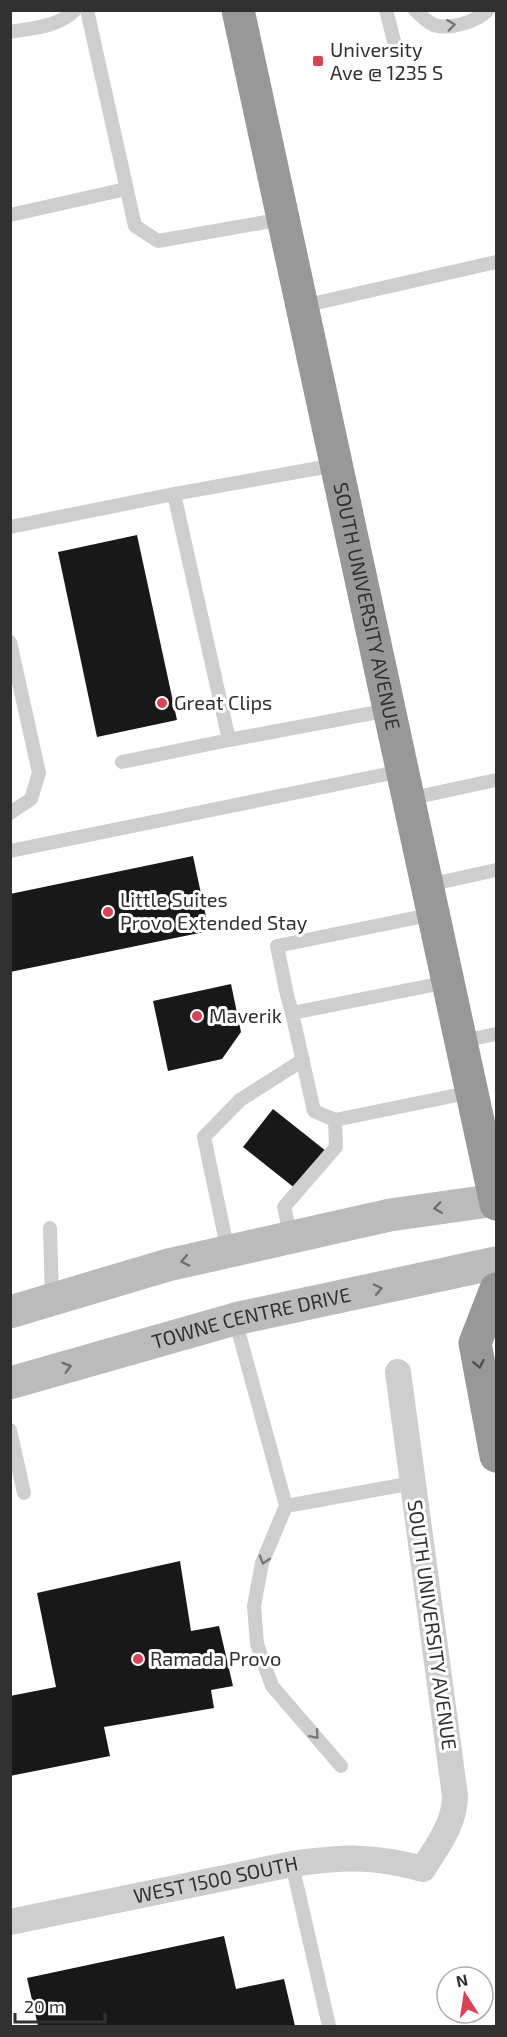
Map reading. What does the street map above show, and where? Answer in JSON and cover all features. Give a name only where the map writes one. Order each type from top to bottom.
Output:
[{"type":"highway","name":"SOUTH UNIVERSITY AVENUE","points":[[238,10],[496,1201]]},
{"type":"highway","points":[[496,1289],[475,1343],[496,1456]]},
{"type":"street","points":[[10,1312],[146,1270],[228,1251],[390,1215],[496,1201]]},
{"type":"street","name":"TOWNE CENTRE DRIVE","points":[[10,1383],[235,1319],[496,1263]]},
{"type":"street","name":"SOUTH UNIVERSITY AVENUE","points":[[398,1372],[455,1796],[455,1810],[450,1825],[423,1869]]},
{"type":"street","name":"WEST 1500 SOUTH","points":[[10,1922],[292,1864],[333,1858],[365,1857],[423,1869]]},
{"type":"lane","points":[[10,32],[58,22],[75,10]]},
{"type":"lane","points":[[87,10],[135,226],[158,241],[283,219]]},
{"type":"lane","points":[[386,10],[396,49]]},
{"type":"lane","points":[[415,10],[433,24],[444,26],[473,20],[488,10]]},
{"type":"lane","points":[[10,215],[126,189]]},
{"type":"lane","points":[[301,306],[496,262]]},
{"type":"lane","points":[[10,527],[336,465]]},
{"type":"lane","points":[[174,494],[229,740]]},
{"type":"lane","points":[[10,642],[39,773],[31,800],[10,813]]},
{"type":"lane","points":[[122,762],[390,710]]},
{"type":"lane","points":[[10,850],[405,785],[496,780]]},
{"type":"lane","points":[[472,1092],[335,1120],[314,1111],[277,946],[431,900],[496,870]]},
{"type":"lane","points":[[292,1013],[448,982]]},
{"type":"lane","points":[[462,1041],[496,1034]]},
{"type":"lane","points":[[228,1251],[204,1137],[240,1100],[303,1060]]},
{"type":"lane","points":[[291,1237],[284,1208],[336,1147],[335,1120]]},
{"type":"lane","points":[[50,1228],[52,1299]]},
{"type":"lane","points":[[235,1319],[286,1506],[262,1563],[254,1606],[258,1644],[272,1686],[341,1766]]},
{"type":"lane","points":[[10,1431],[24,1493]]},
{"type":"lane","points":[[286,1506],[413,1483]]},
{"type":"lane","points":[[292,1864],[329,2026]]},
{"type":"building","points":[[137,535],[177,720],[97,737],[58,552]]},
{"type":"building","name":"Little Suites Provo Extended Stay","points":[[193,856],[209,931],[10,972],[10,894]]},
{"type":"building","name":"Maverik","points":[[231,984],[241,1032],[222,1059],[168,1071],[153,1001]]},
{"type":"building","points":[[273,1109],[326,1151],[296,1189],[243,1147]]},
{"type":"building","name":"Ramada Provo","points":[[180,1561],[191,1631],[219,1626],[233,1686],[211,1690],[214,1708],[104,1727],[110,1756],[10,1776],[10,1696],[56,1687],[37,1593]]},
{"type":"building","points":[[224,1936],[236,1989],[284,1979],[295,2026],[38,2026],[27,1978]]},
{"type":"place","name":"University Ave @ 1235 S","points":[[318,61]]},
{"type":"place","name":"Great Clips","points":[[162,703]]},
{"type":"place","name":"Little Suites Provo Extended Stay","points":[[108,912]]},
{"type":"place","name":"Maverik","points":[[197,1016]]},
{"type":"place","name":"Ramada Provo","points":[[138,1659]]}]
